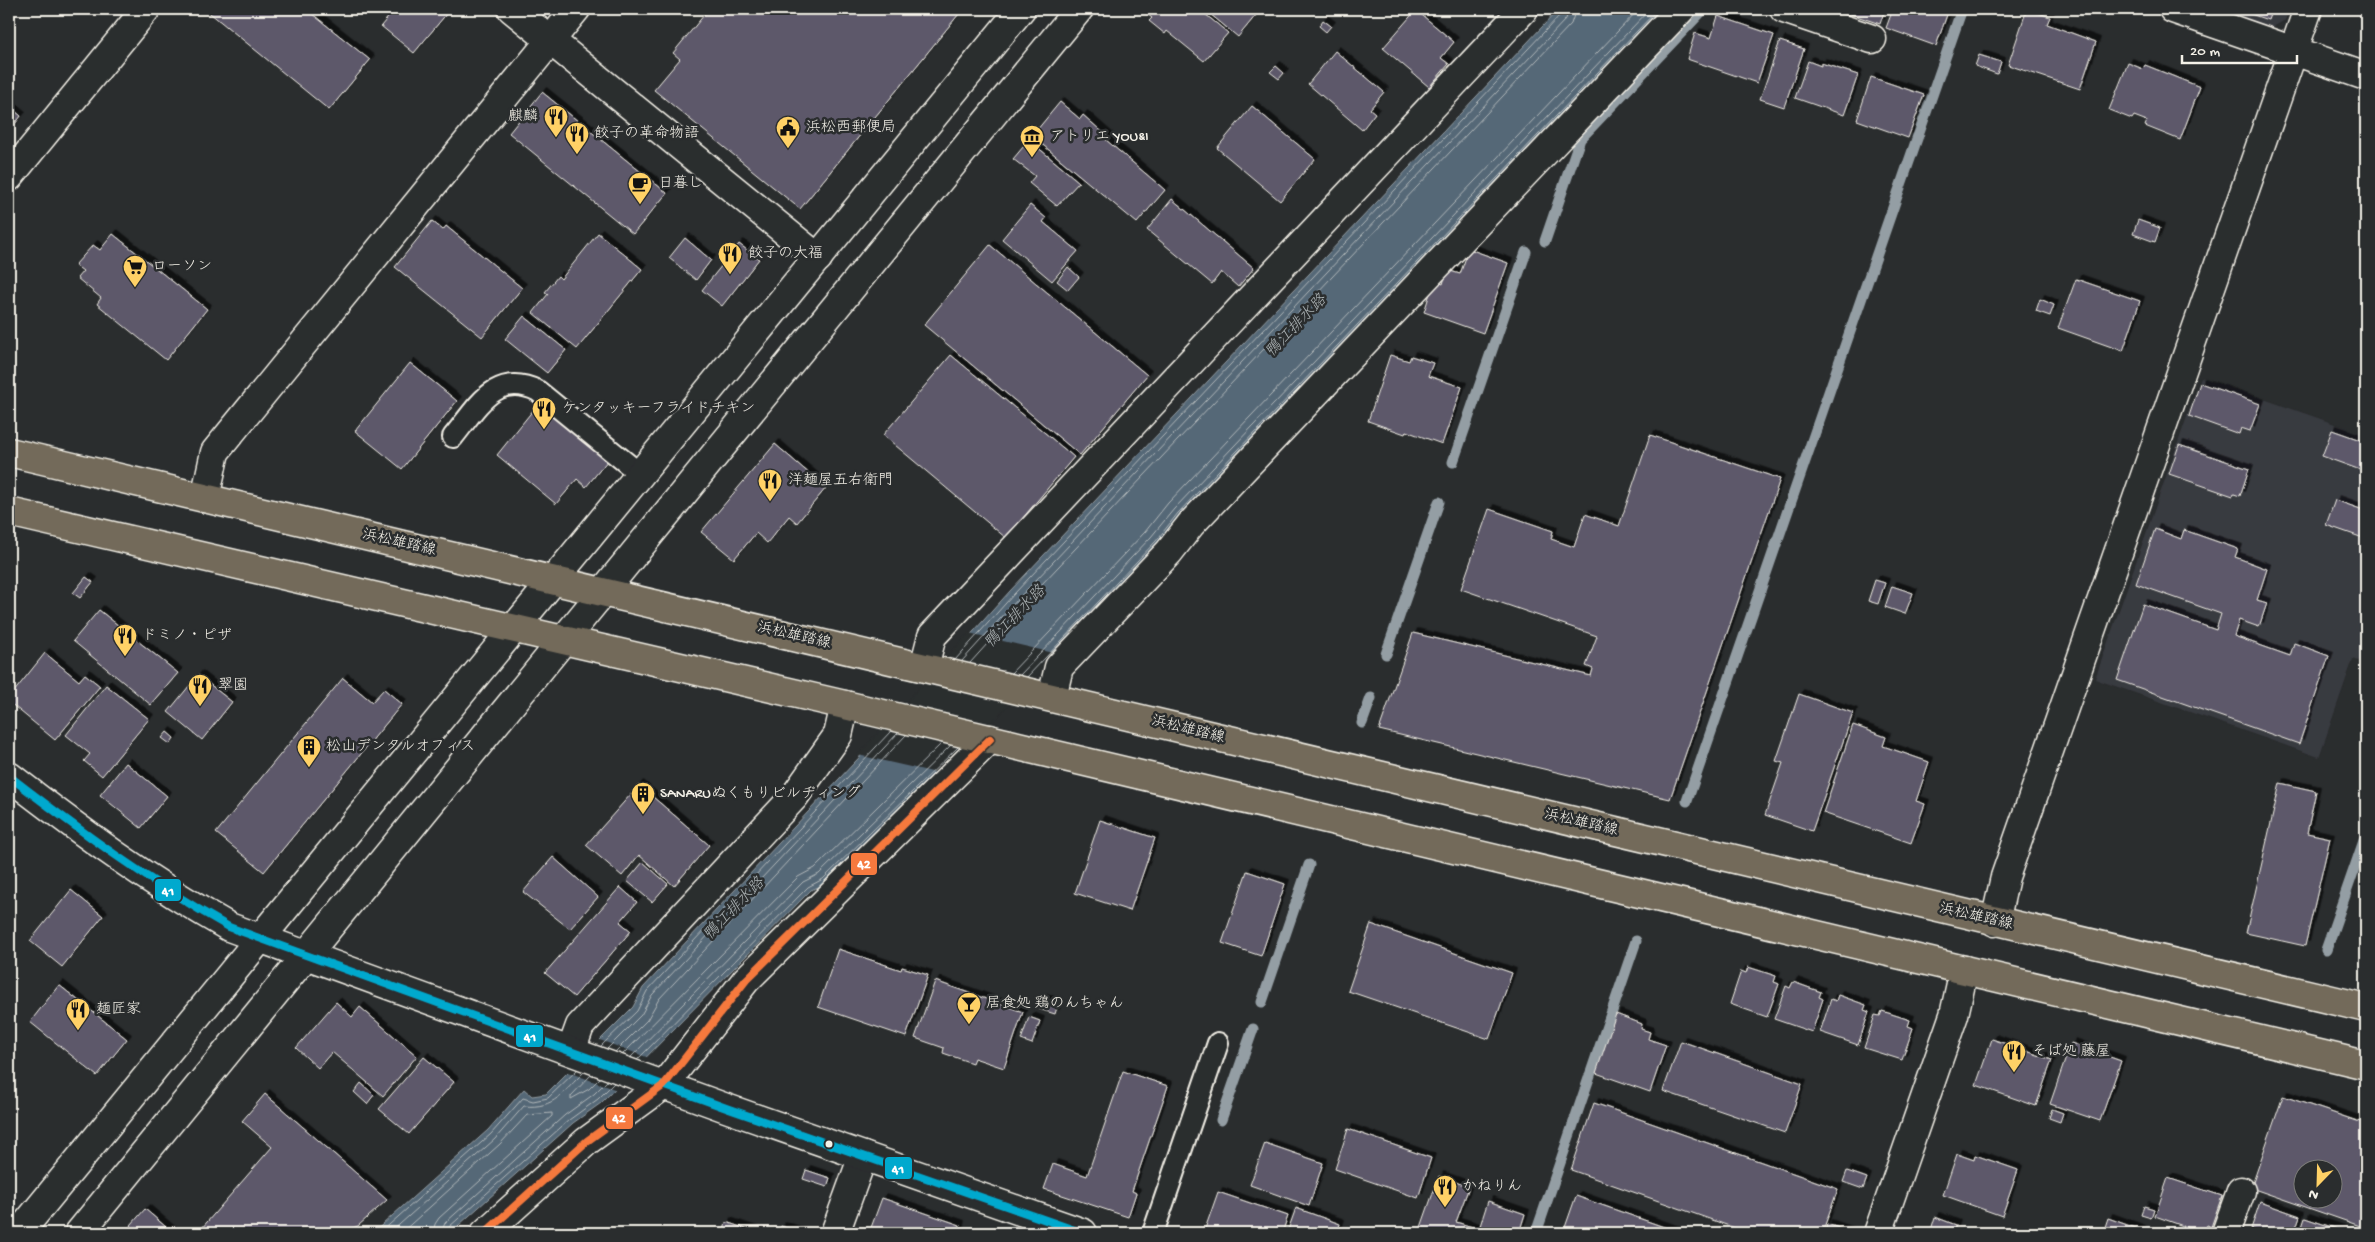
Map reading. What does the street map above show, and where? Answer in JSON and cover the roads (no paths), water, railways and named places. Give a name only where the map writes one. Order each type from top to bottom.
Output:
[{"type":"main road","name":"浜松雄踏線","points":[[9,452],[2366,1008]]},
{"type":"main road","points":[[9,512],[845,704],[2366,1065]]},
{"type":"street","points":[[9,177],[146,9]]},
{"type":"street","points":[[512,9],[818,258]]},
{"type":"street","points":[[204,498],[215,452],[576,9]]},
{"type":"street","points":[[19,1233],[261,940],[1020,9]]},
{"type":"street","points":[[79,1233],[1079,9]]},
{"type":"street","points":[[927,668],[932,636],[1524,9]]},
{"type":"street","points":[[1052,697],[1059,667],[1169,552],[1191,524],[1681,9]]},
{"type":"street","points":[[1784,9],[1872,40]]},
{"type":"street","points":[[2173,9],[2366,76]]},
{"type":"street","points":[[1995,922],[2005,877],[2308,9]]},
{"type":"street","points":[[576,1053],[580,1026],[797,794],[838,735],[845,704]]},
{"type":"street","points":[[485,1233],[652,1081],[746,980],[985,738]]},
{"type":"street","points":[[9,776],[68,822],[160,886],[230,927],[261,940],[652,1081],[1083,1233]]},
{"type":"street","points":[[1878,1233],[1954,1015],[1964,970]]},
{"type":"street","points":[[835,1233],[863,1156]]},
{"type":"street","points":[[2226,1233],[2241,1192]]},
{"type":"lane","points":[[453,436],[486,396],[498,388],[511,384],[525,385],[538,391],[640,474]]},
{"type":"lane","points":[[1152,1233],[1218,1043]]},
{"type":"water","name":"鴨江排水路","points":[[1559,9],[1665,9],[1026,685],[826,884],[811,890],[601,1103],[573,1123],[450,1233],[373,1233],[488,1130],[524,1089],[532,1096],[546,1094],[633,1007],[643,988],[885,730],[1010,591]]},
{"type":"waterway","points":[[1687,801],[1962,9]]},
{"type":"waterway","points":[[1545,241],[1580,139],[1702,11]]},
{"type":"waterway","points":[[1453,462],[1526,252]]},
{"type":"waterway","points":[[1386,654],[1439,502]]},
{"type":"waterway","points":[[1362,723],[1371,698]]},
{"type":"waterway","points":[[2326,950],[2366,835]]},
{"type":"waterway","points":[[1262,1002],[1309,865]]},
{"type":"waterway","points":[[1536,1233],[1636,941]]},
{"type":"waterway","points":[[1221,1120],[1253,1029]]},
{"type":"place","name":"麒麟","points":[[556,138]]},
{"type":"place","name":"浜松西郵便局","points":[[788,149]]},
{"type":"place","name":"餃子の革命物語","points":[[577,155]]},
{"type":"place","name":"アトリエ YOU&I","points":[[1032,158]]},
{"type":"place","name":"日暮し","points":[[640,205]]},
{"type":"place","name":"餃子の大福","points":[[730,275]]},
{"type":"place","name":"ローソン","points":[[135,288]]},
{"type":"place","name":"ケンタッキーフライドチキン","points":[[544,430]]},
{"type":"place","name":"洋麺屋五右衛門","points":[[770,502]]},
{"type":"place","name":"ドミノ・ピザ","points":[[125,657]]},
{"type":"place","name":"翠園","points":[[200,707]]},
{"type":"place","name":"松山デンタルオフィス","points":[[309,768]]},
{"type":"place","name":"SANARUぬくもりビルヂィング","points":[[643,815]]},
{"type":"place","name":"居食処 鶏のんちゃん","points":[[969,1025]]},
{"type":"place","name":"麺匠家","points":[[78,1031]]},
{"type":"place","name":"そば処 藤屋","points":[[2014,1073]]},
{"type":"place","name":"かねりん","points":[[1445,1208]]}]
